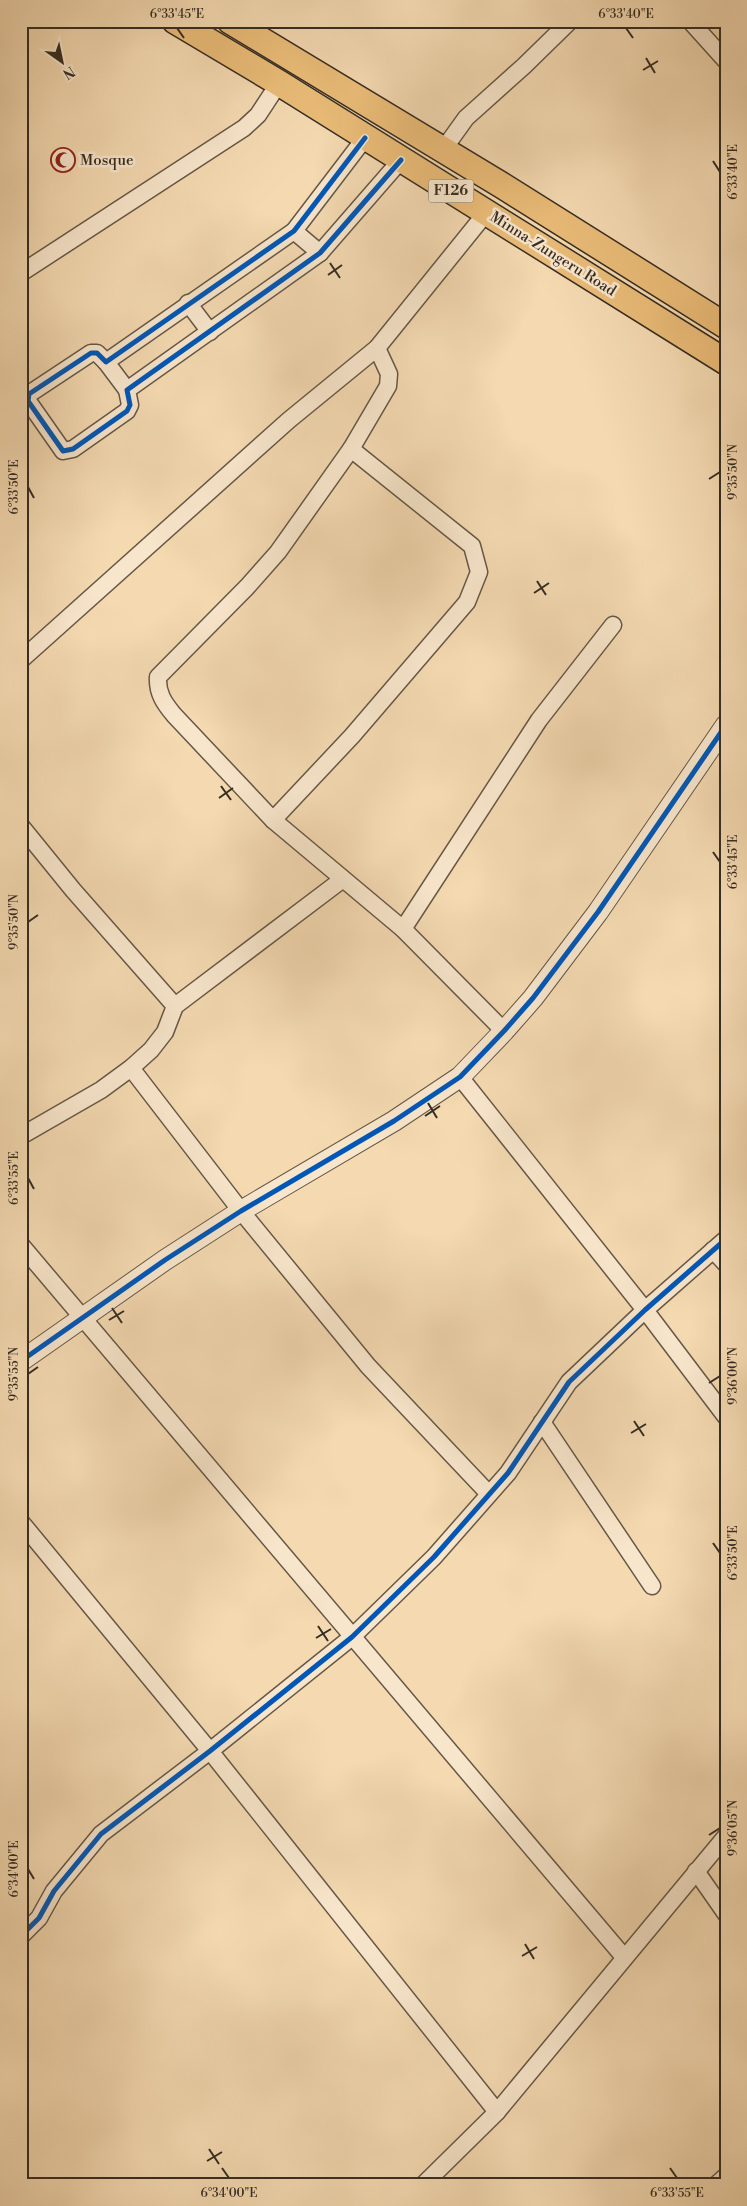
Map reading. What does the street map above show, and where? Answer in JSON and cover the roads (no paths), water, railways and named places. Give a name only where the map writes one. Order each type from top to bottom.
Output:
[{"type":"main road","name":"Minna-Zungeru Road","points":[[175,21],[279,83],[726,362]]},
{"type":"main road","name":"Minna-Zungeru Road","points":[[230,21],[443,150],[726,326]]},
{"type":"street","points":[[443,150],[466,118],[524,66],[570,21]]},
{"type":"street","points":[[690,21],[726,61]]},
{"type":"street","points":[[21,272],[244,128],[258,115],[279,83]]},
{"type":"street","points":[[106,362],[294,231],[365,138]]},
{"type":"street","points":[[127,390],[320,253],[401,160]]},
{"type":"street","points":[[21,660],[289,420],[377,348],[486,213]]},
{"type":"street","points":[[294,231],[320,253]]},
{"type":"street","points":[[188,304],[210,332]]},
{"type":"street","points":[[377,348],[389,374],[388,386],[352,449],[278,552],[247,587],[158,677],[157,688],[162,700],[174,715],[273,820],[403,929],[504,1031]]},
{"type":"street","points":[[91,353],[97,353],[106,362],[127,390],[130,405],[127,411],[72,449],[63,451],[28,402],[29,394],[91,353]]},
{"type":"street","points":[[273,820],[352,736],[467,602],[479,572],[472,546],[352,449]]},
{"type":"street","points":[[403,929],[539,720],[613,625]]},
{"type":"street","points":[[21,1361],[165,1260],[241,1211],[394,1121],[460,1077],[533,998],[598,912],[726,725]]},
{"type":"street","points":[[21,826],[73,890],[175,1006]]},
{"type":"street","points":[[22,1133],[101,1090],[132,1068],[151,1050],[164,1032],[175,1006],[344,878]]},
{"type":"street","points":[[132,1068],[241,1211],[368,1366],[489,1494]]},
{"type":"street","points":[[460,1077],[645,1310],[726,1417]]},
{"type":"street","points":[[21,1936],[39,1918],[54,1891],[101,1834],[210,1751],[352,1637],[434,1557],[508,1473],[569,1382],[645,1310],[726,1239]]},
{"type":"street","points":[[21,1245],[624,1957]]},
{"type":"street","points":[[713,1250],[726,1264]]},
{"type":"street","points":[[542,1422],[652,1586]]},
{"type":"street","points":[[21,1522],[210,1751],[497,2112]]},
{"type":"street","points":[[423,2185],[497,2112],[726,1836]]},
{"type":"street","points":[[696,1871],[726,1914]]},
{"type":"street","points":[[716,2185],[726,2176]]},
{"type":"place","name":"Mosque","points":[[63,160]]}]
